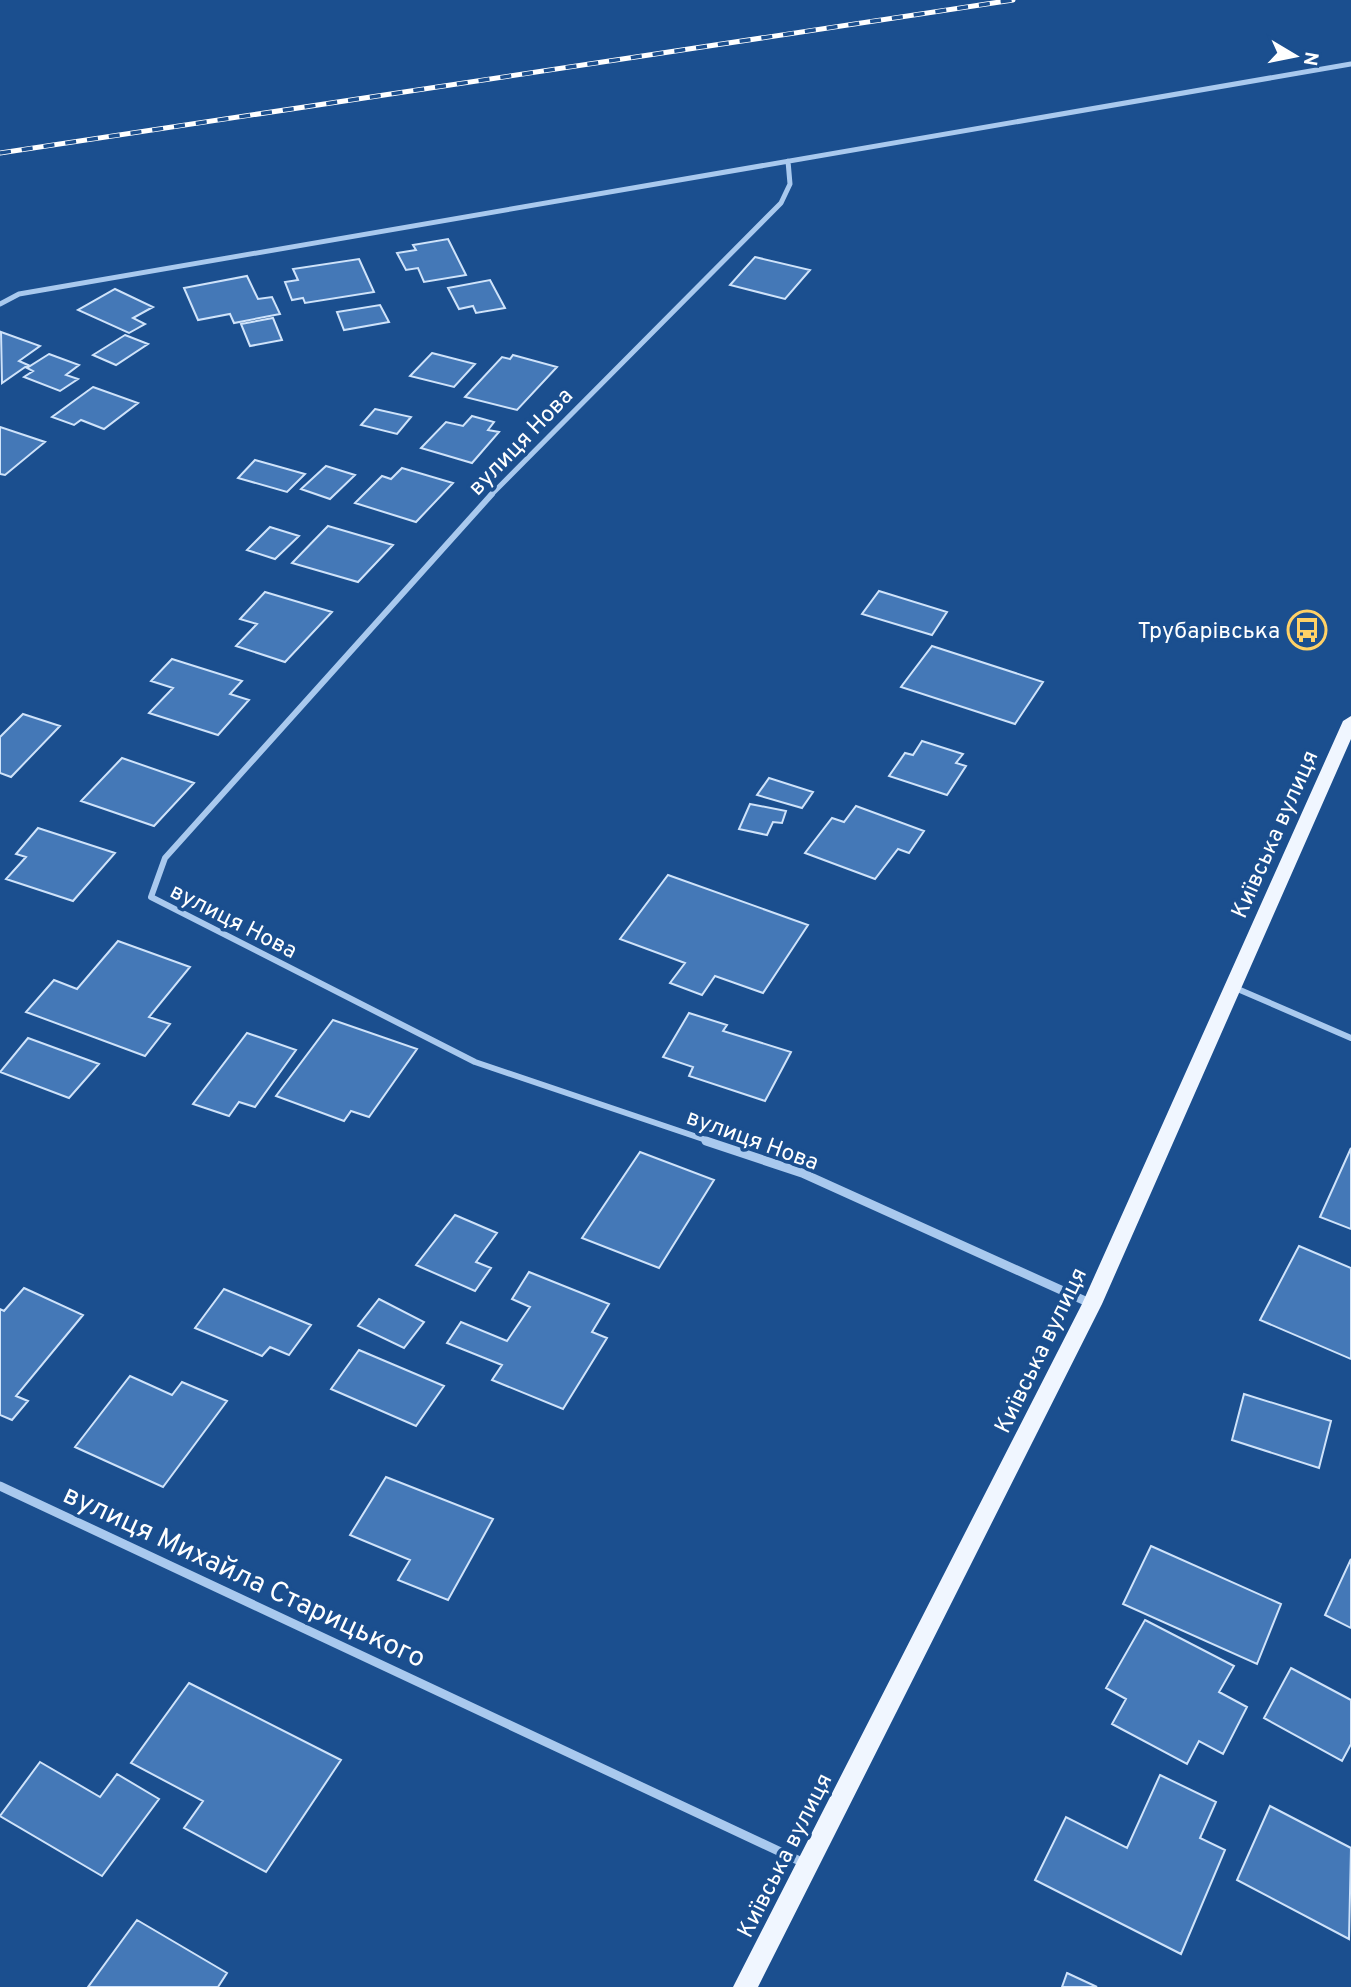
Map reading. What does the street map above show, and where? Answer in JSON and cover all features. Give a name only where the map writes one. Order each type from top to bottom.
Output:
[{"type":"main road","name":"Київська вулиця","points":[[745,1987],[1092,1304],[1351,721]]},
{"type":"street","points":[[0,304],[19,294],[1351,64]]},
{"type":"street","name":"вулиця Нова","points":[[788,161],[790,184],[781,203],[496,489],[165,858],[151,897],[475,1062],[802,1173],[1092,1304]]},
{"type":"street","points":[[1232,987],[1351,1038]]},
{"type":"street","name":"вулиця Михайла Старицького","points":[[0,1486],[806,1864]]},
{"type":"building","points":[[448,239],[466,275],[424,282],[418,268],[406,270],[397,253],[416,250],[413,245]]},
{"type":"building","points":[[755,257],[810,270],[785,299],[730,285]]},
{"type":"building","points":[[359,259],[374,292],[305,303],[303,298],[292,300],[285,282],[298,280],[293,269]]},
{"type":"building","points":[[247,276],[258,299],[272,297],[280,314],[234,323],[230,314],[198,320],[184,288]]},
{"type":"building","points":[[490,280],[505,308],[476,313],[473,306],[459,309],[448,288]]},
{"type":"building","points":[[115,289],[153,307],[133,318],[145,324],[129,333],[78,310]]},
{"type":"building","points":[[380,305],[389,322],[344,330],[337,312]]},
{"type":"building","points":[[273,318],[282,340],[250,346],[241,324]]},
{"type":"building","points":[[1,332],[40,346],[19,361],[28,365],[2,383]]},
{"type":"building","points":[[125,335],[148,344],[116,365],[93,355]]},
{"type":"building","points":[[432,353],[475,364],[454,387],[410,376]]},
{"type":"building","points":[[49,354],[79,365],[66,375],[78,379],[60,391],[24,377],[33,371],[27,368]]},
{"type":"building","points":[[513,355],[557,367],[517,410],[465,397],[502,357],[510,359]]},
{"type":"building","points":[[93,387],[138,403],[104,429],[81,420],[74,425],[52,417]]},
{"type":"building","points":[[375,409],[411,417],[397,434],[361,425]]},
{"type":"building","points":[[472,416],[494,422],[488,430],[499,432],[472,463],[421,448],[446,422],[463,426]]},
{"type":"building","points":[[0,427],[45,442],[5,475],[0,474]]},
{"type":"building","points":[[255,460],[305,474],[287,492],[238,478]]},
{"type":"building","points":[[326,466],[355,475],[330,499],[301,489]]},
{"type":"building","points":[[402,468],[453,483],[416,522],[355,503],[382,476],[391,479]]},
{"type":"building","points":[[328,526],[393,545],[358,582],[292,563]]},
{"type":"building","points":[[270,527],[299,536],[275,559],[247,550]]},
{"type":"building","points":[[879,591],[947,612],[932,635],[862,614]]},
{"type":"building","points":[[265,592],[332,612],[285,662],[236,646],[257,624],[240,619]]},
{"type":"building","points":[[932,646],[1043,682],[1015,724],[901,687]]},
{"type":"building","points":[[172,659],[242,681],[230,694],[249,700],[218,735],[149,713],[173,688],[151,681]]},
{"type":"building","points":[[23,714],[60,726],[11,777],[0,773],[0,737]]},
{"type":"building","points":[[922,741],[963,754],[956,763],[966,766],[947,795],[889,776],[905,753],[913,755]]},
{"type":"building","points":[[122,758],[194,783],[154,826],[81,801]]},
{"type":"building","points":[[769,778],[813,792],[802,808],[757,795]]},
{"type":"building","points":[[750,804],[786,811],[782,823],[773,822],[767,835],[739,829]]},
{"type":"building","points":[[856,806],[924,831],[909,853],[898,849],[875,879],[805,853],[832,818],[844,822]]},
{"type":"building","points":[[38,828],[115,853],[73,901],[6,879],[26,857],[16,854]]},
{"type":"building","points":[[668,875],[808,925],[763,993],[715,976],[702,995],[670,983],[685,963],[620,939]]},
{"type":"building","points":[[118,941],[190,967],[149,1017],[170,1024],[145,1056],[26,1012],[54,980],[77,989]]},
{"type":"building","points":[[689,1013],[727,1025],[723,1031],[791,1052],[765,1101],[689,1076],[693,1067],[663,1057]]},
{"type":"building","points":[[333,1020],[417,1049],[369,1117],[351,1111],[344,1121],[276,1096]]},
{"type":"building","points":[[247,1033],[296,1050],[255,1107],[239,1102],[229,1116],[193,1104]]},
{"type":"building","points":[[28,1038],[99,1064],[69,1098],[0,1072]]},
{"type":"building","points":[[1351,1148],[1351,1229],[1320,1217]]},
{"type":"building","points":[[640,1152],[714,1180],[659,1268],[582,1238]]},
{"type":"building","points":[[455,1215],[497,1233],[476,1262],[491,1268],[475,1291],[416,1265]]},
{"type":"building","points":[[1299,1246],[1351,1268],[1351,1359],[1260,1320]]},
{"type":"building","points":[[529,1272],[609,1304],[592,1332],[607,1338],[563,1409],[492,1380],[502,1365],[447,1343],[461,1322],[507,1341],[530,1307],[512,1299]]},
{"type":"building","points":[[24,1288],[83,1315],[16,1396],[28,1401],[12,1420],[0,1415],[0,1309],[4,1311]]},
{"type":"building","points":[[224,1289],[311,1325],[289,1355],[270,1347],[262,1356],[195,1328]]},
{"type":"building","points":[[379,1299],[424,1322],[404,1348],[358,1326]]},
{"type":"building","points":[[359,1350],[444,1386],[416,1426],[331,1389]]},
{"type":"building","points":[[130,1376],[172,1395],[182,1382],[227,1401],[163,1487],[75,1447]]},
{"type":"building","points":[[1244,1394],[1331,1421],[1319,1468],[1232,1440]]},
{"type":"building","points":[[386,1477],[493,1519],[448,1600],[398,1580],[410,1560],[350,1535]]},
{"type":"building","points":[[1151,1546],[1281,1604],[1257,1664],[1123,1604]]},
{"type":"building","points":[[1351,1559],[1351,1628],[1325,1615]]},
{"type":"building","points":[[1145,1620],[1234,1666],[1219,1692],[1247,1707],[1223,1754],[1199,1741],[1187,1764],[1112,1724],[1126,1699],[1106,1688]]},
{"type":"building","points":[[1291,1668],[1351,1700],[1351,1744],[1342,1761],[1264,1718]]},
{"type":"building","points":[[189,1683],[341,1760],[266,1872],[184,1828],[203,1801],[131,1763]]},
{"type":"building","points":[[40,1762],[100,1797],[117,1774],[159,1799],[102,1876],[0,1816]]},
{"type":"building","points":[[1160,1775],[1216,1802],[1200,1838],[1225,1850],[1181,1954],[1035,1880],[1066,1817],[1127,1848]]},
{"type":"building","points":[[1270,1806],[1351,1848],[1349,1939],[1237,1880]]},
{"type":"building","points":[[137,1920],[227,1973],[218,1987],[88,1987]]},
{"type":"building","points":[[1067,1973],[1097,1987],[1062,1987]]},
{"type":"railway","points":[[0,153],[1013,0]]},
{"type":"place","name":"Трубарівська","points":[[1307,630]]}]
